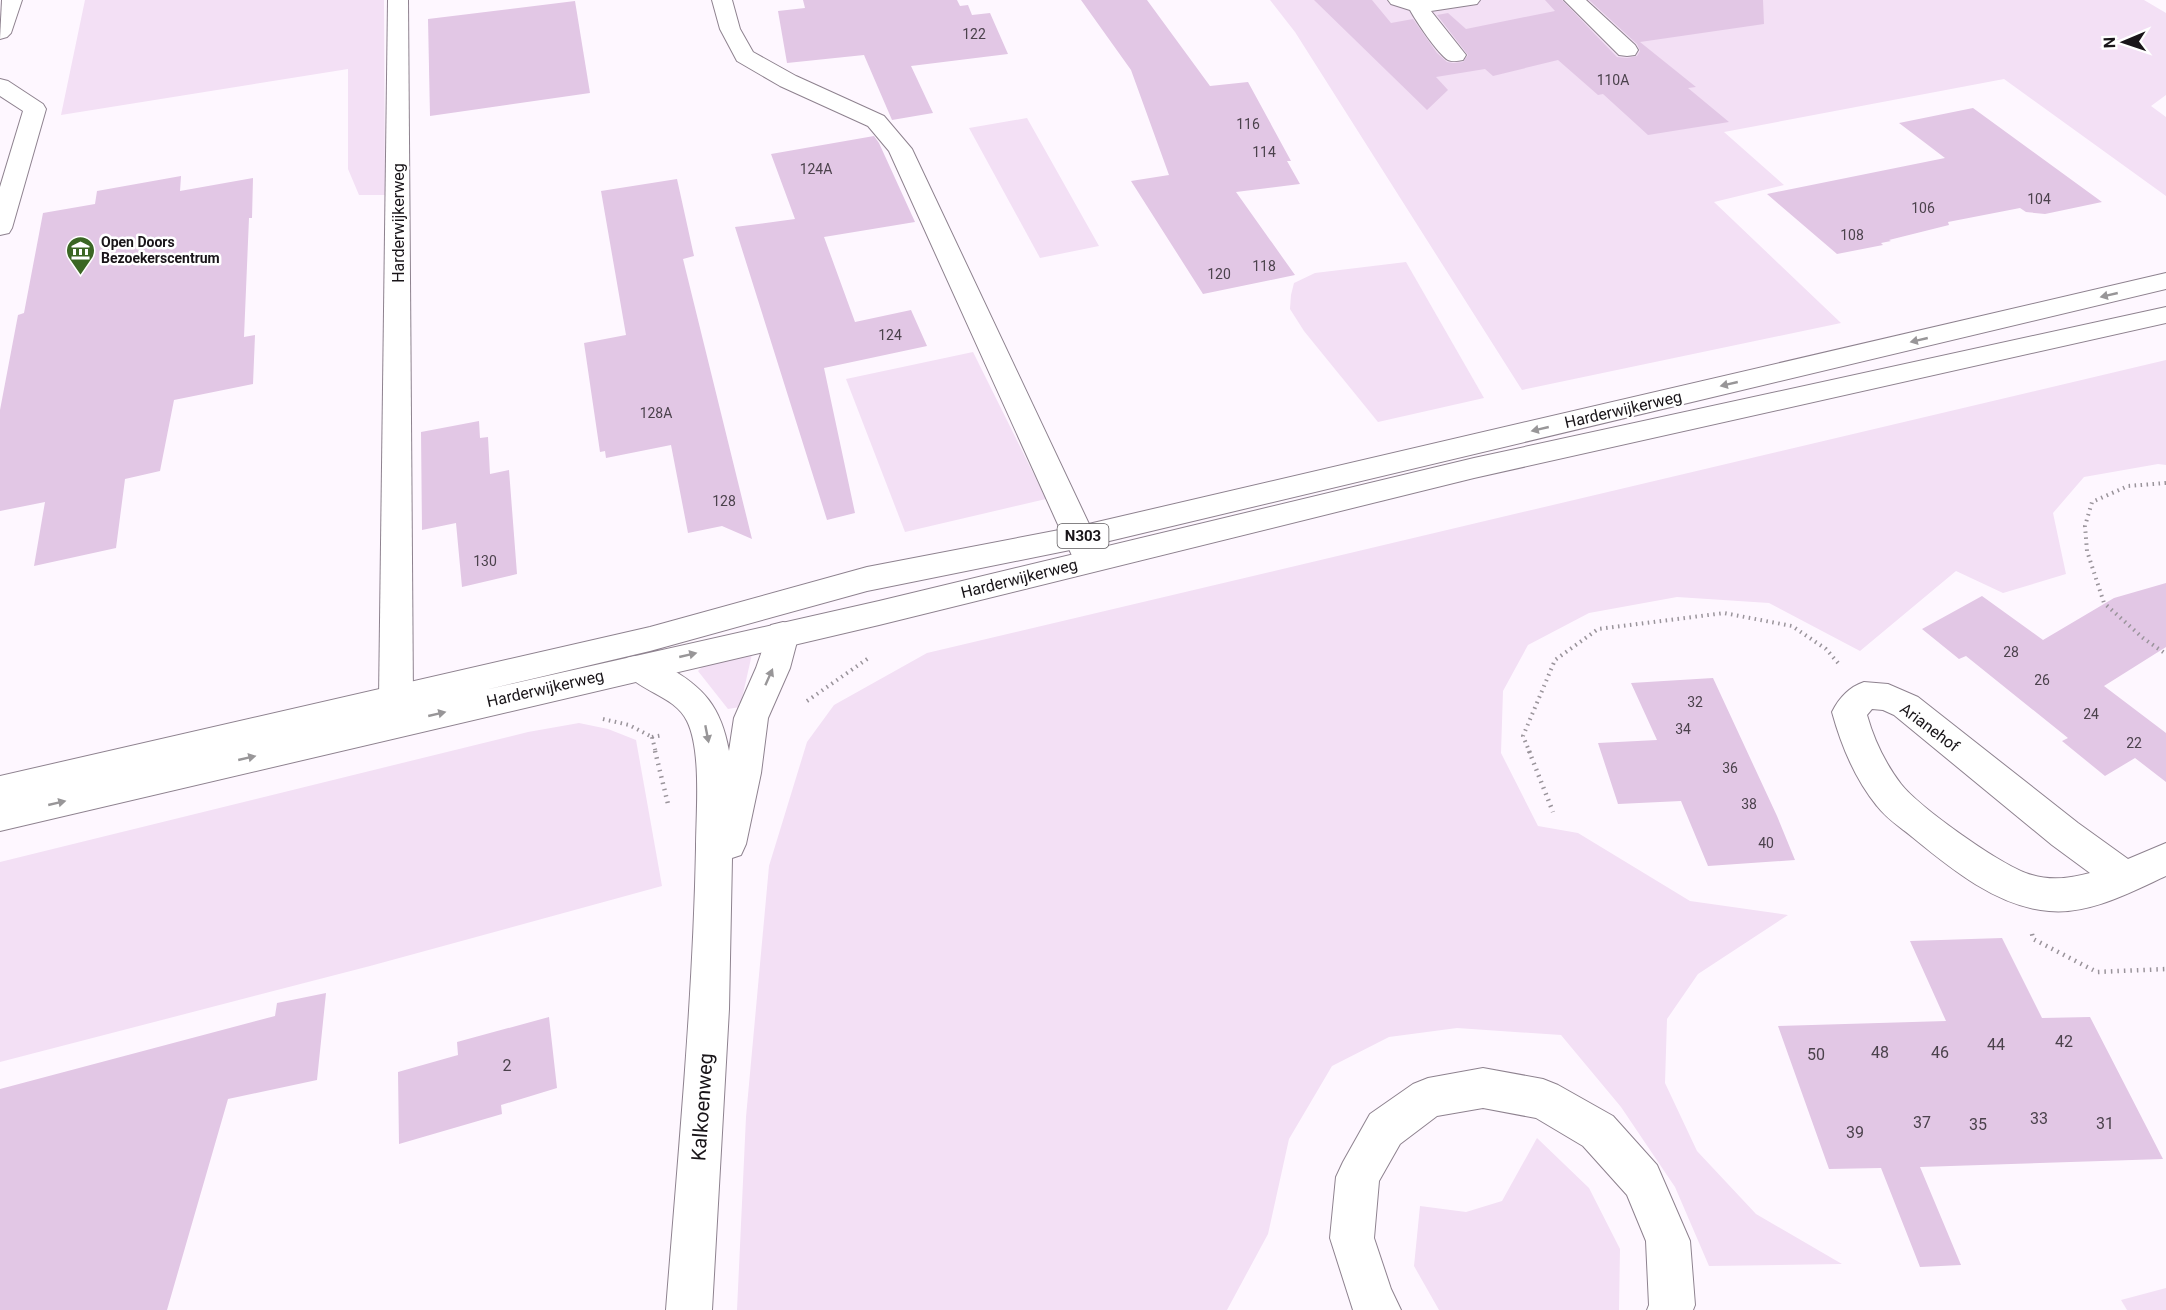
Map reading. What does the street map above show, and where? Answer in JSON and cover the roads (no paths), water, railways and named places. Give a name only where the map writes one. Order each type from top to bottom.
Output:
[{"type":"main road","points":[[0,1],[10,0],[0,33]]},
{"type":"main road","name":"Harderwijkerweg","points":[[396,699],[398,0]]},
{"type":"main road","name":"Harderwijkerweg","points":[[722,0],[730,29],[745,56],[788,81],[876,122],[900,149],[1085,548]]},
{"type":"main road","points":[[1408,3],[1470,0]]},
{"type":"main road","points":[[1574,0],[1627,50]]},
{"type":"main road","points":[[1408,3],[1455,55]]},
{"type":"main road","points":[[0,86],[35,109],[0,228]]},
{"type":"main road","name":"Harderwijkerweg","points":[[0,816],[879,613],[1085,548],[2166,281]]},
{"type":"main road","name":"Harderwijkerweg","points":[[0,791],[650,639],[867,579],[1085,548],[1474,468],[2166,315]]},
{"type":"main road","name":"Kalkoenweg","points":[[714,904],[743,773],[751,718],[773,668],[783,634]]},
{"type":"main road","name":"Kalkoenweg","points":[[639,667],[679,690],[700,712],[707,727],[714,779],[714,904],[688,1310]]},
{"type":"main road","name":"Arianehof","points":[[1864,695],[1888,697],[1906,706],[2065,834],[2124,877],[2098,888],[2050,895],[2022,890],[1985,869],[1942,840],[1889,796],[1864,758],[1849,712],[1864,695]]},
{"type":"main road","points":[[2124,877],[2166,859]]},
{"type":"main road","points":[[1378,1310],[1372,1301],[1352,1238],[1358,1177],[1385,1129],[1428,1098],[1483,1088],[1543,1099],[1598,1131],[1642,1180],[1668,1240],[1672,1305],[1670,1310]]},
{"type":"place","name":"Open Doors Bezoekerscentrum","points":[[80,276]]}]
